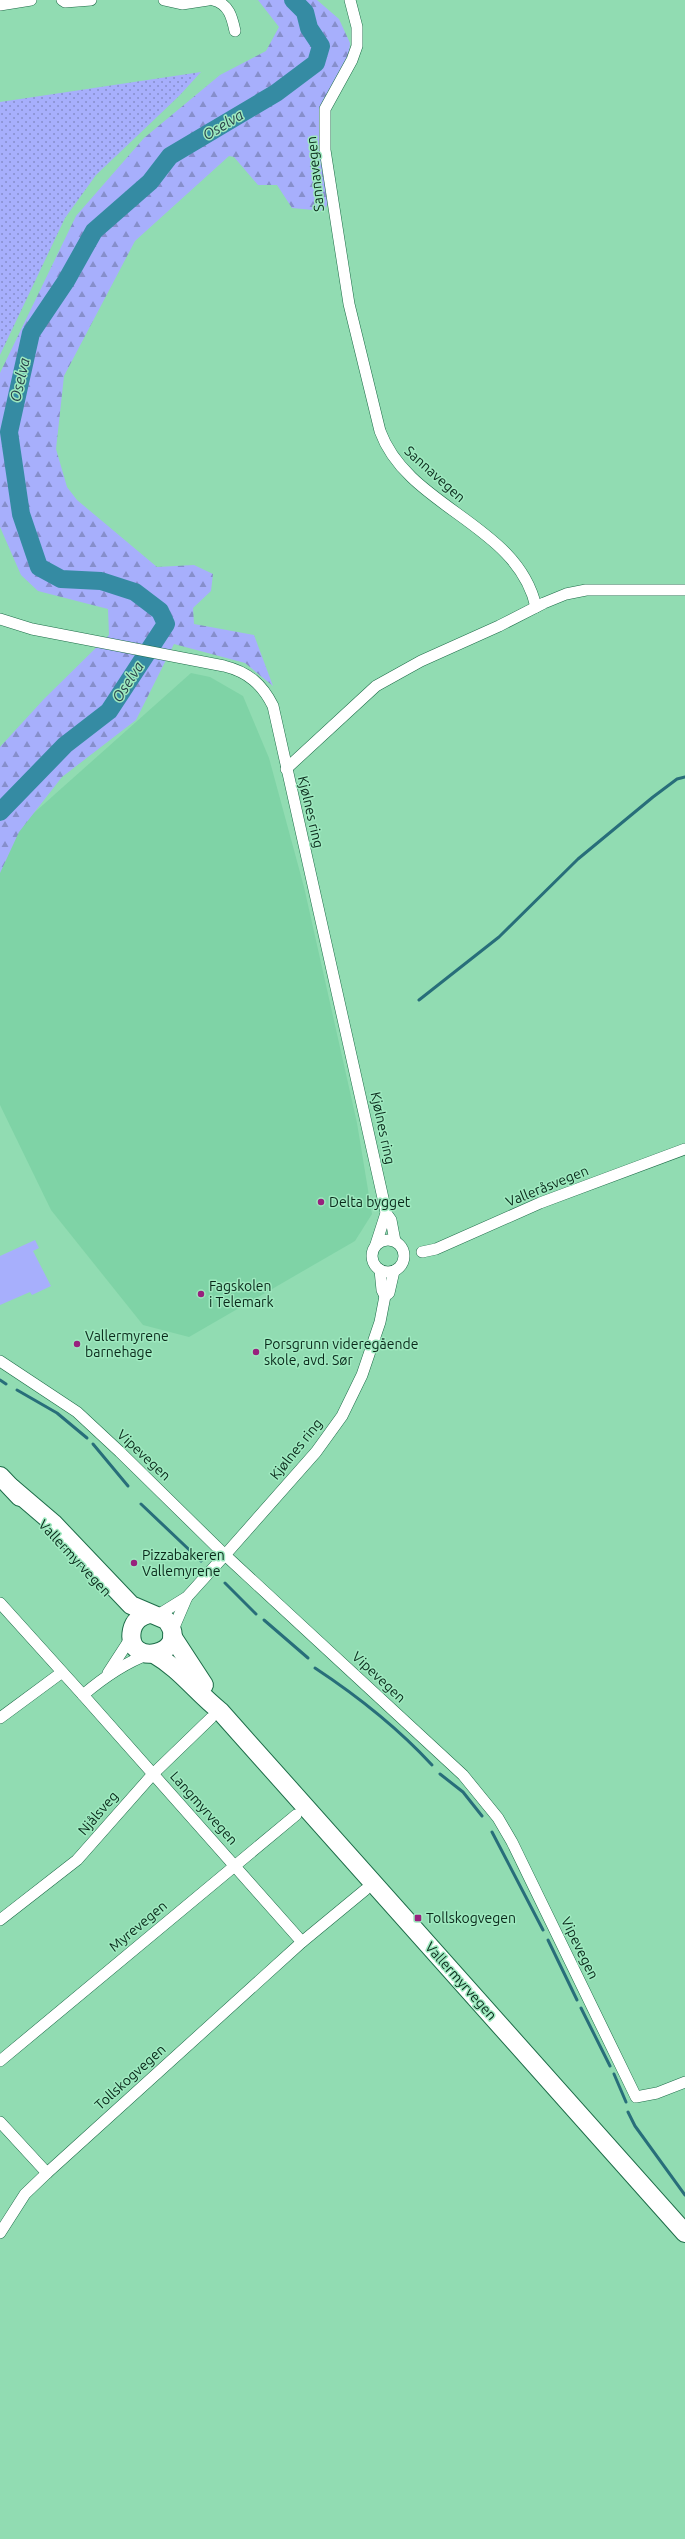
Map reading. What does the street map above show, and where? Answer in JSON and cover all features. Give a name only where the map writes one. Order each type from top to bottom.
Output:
[{"type":"main road","name":"Vallermyrvegen","points":[[6,1482],[53,1523],[123,1598],[154,1615]]},
{"type":"main road","name":"Vallermyrvegen","points":[[6,1482],[117,1603],[132,1634]]},
{"type":"main road","points":[[154,1615],[166,1620],[172,1634],[166,1648],[151,1654],[137,1648],[132,1634],[137,1620],[154,1615]]},
{"type":"main road","name":"Vallermyrvegen","points":[[172,1634],[216,1714]]},
{"type":"main road","name":"Vallermyrvegen","points":[[151,1654],[174,1667],[207,1701],[216,1714],[685,2233]]},
{"type":"street","points":[[0,4],[31,0]]},
{"type":"street","points":[[62,0],[65,2],[91,0]]},
{"type":"street","points":[[164,0],[182,4],[208,0]]},
{"type":"street","points":[[213,0],[226,6],[232,18],[235,32]]},
{"type":"street","name":"Sannavegen","points":[[350,0],[357,27],[357,46],[352,60],[325,109],[325,150],[349,304],[380,431],[385,445],[404,470],[488,538],[522,571],[533,592],[536,607]]},
{"type":"street","points":[[286,769],[376,686],[421,661],[536,607],[566,594],[586,590],[685,590]]},
{"type":"street","name":"Kjølnes ring","points":[[0,619],[32,630],[224,666],[246,674],[258,682],[273,706],[286,769],[331,960],[386,1213],[391,1220],[395,1241]]},
{"type":"street","name":"Valleråsvegen","points":[[422,1252],[436,1249],[540,1203],[685,1149]]},
{"type":"street","points":[[376,1244],[383,1240],[395,1241],[405,1256],[401,1267],[394,1271],[380,1270],[373,1261],[373,1252],[386,1213]]},
{"type":"street","name":"Kjølnes ring","points":[[380,1270],[382,1290],[385,1296]]},
{"type":"street","name":"Kjølnes ring","points":[[154,1615],[186,1597],[316,1452],[342,1416],[362,1375],[380,1322],[385,1296],[389,1293],[394,1271]]},
{"type":"street","name":"Vipevegen","points":[[0,1361],[77,1412],[225,1555],[463,1776],[494,1813],[531,1880],[636,2097],[657,2093],[685,2082]]},
{"type":"street","name":"Kjølnes ring","points":[[172,1634],[186,1597]]},
{"type":"street","name":"Langmyrvegen","points":[[0,1603],[235,1864],[302,1942]]},
{"type":"street","points":[[107,1675],[132,1634]]},
{"type":"street","points":[[82,1695],[107,1675],[129,1662],[151,1654]]},
{"type":"street","points":[[0,1718],[62,1673]]},
{"type":"street","name":"Njålsveg","points":[[0,1920],[77,1860],[153,1774],[216,1714]]},
{"type":"street","name":"Myrevegen","points":[[0,2061],[235,1864],[296,1815]]},
{"type":"street","name":"Tollskogvegen","points":[[0,2233],[25,2194],[47,2173],[302,1942],[365,1890]]},
{"type":"street","points":[[0,2122],[47,2173]]},
{"type":"shaded area","points":[[191,673],[210,677],[243,696],[269,758],[304,887],[357,1123],[372,1214],[355,1241],[189,1337],[143,1325],[51,1210],[0,1105],[0,859],[8,836]]},
{"type":"green space","points":[[258,0],[317,0],[339,19],[350,43],[347,79],[330,112],[329,139],[334,191],[324,211],[292,208],[277,185],[258,185],[234,157],[229,156],[135,241],[64,376],[56,449],[67,487],[77,500],[157,567],[194,565],[213,574],[211,591],[193,608],[194,624],[254,635],[273,686],[245,663],[174,644],[136,720],[62,777],[19,832],[0,873],[0,747],[44,699],[109,635],[108,609],[38,591],[21,575],[0,527],[0,373],[76,216],[144,138],[220,75],[266,51],[279,27]]},
{"type":"green space","points":[[201,72],[179,96],[96,175],[65,218],[0,355],[0,102]]},
{"type":"green space","points":[[35,1240],[39,1248],[33,1251],[51,1286],[32,1295],[30,1292],[0,1305],[0,1256]]},
{"type":"waterway","name":"Oselva","points":[[0,812],[65,745],[109,711],[166,624],[160,611],[135,592],[101,581],[61,579],[39,567],[21,514],[9,432],[31,333],[66,281],[94,231],[150,182],[170,156],[276,93],[316,63],[321,46],[309,28],[305,12],[293,0]]},
{"type":"waterway","points":[[419,1000],[499,937],[578,859],[653,797],[677,779],[685,777]]},
{"type":"waterway","points":[[0,1380],[6,1384]]},
{"type":"waterway","points":[[17,1390],[57,1413],[87,1438]]},
{"type":"waterway","points":[[93,1444],[128,1486]]},
{"type":"waterway","points":[[141,1504],[201,1561]]},
{"type":"waterway","points":[[225,1583],[256,1614]]},
{"type":"waterway","points":[[264,1620],[308,1658]]},
{"type":"waterway","points":[[315,1668],[347,1690],[391,1725],[432,1765]]},
{"type":"waterway","points":[[440,1774],[463,1792],[482,1816]]},
{"type":"waterway","points":[[492,1832],[543,1930]]},
{"type":"waterway","points":[[548,1940],[577,2000]]},
{"type":"waterway","points":[[581,2008],[610,2066]]},
{"type":"waterway","points":[[614,2074],[626,2102]]},
{"type":"waterway","points":[[628,2112],[635,2126],[685,2195]]},
{"type":"place","name":"Delta bygget","points":[[321,1202]]},
{"type":"place","name":"Fagskolen i Telemark","points":[[201,1294]]},
{"type":"place","name":"Vallermyrene barnehage","points":[[77,1344]]},
{"type":"place","name":"Porsgrunn videregående skole, avd. Sør","points":[[256,1352]]},
{"type":"place","name":"Pizzabakeren Vallemyrene","points":[[134,1563]]},
{"type":"place","name":"Tollskogvegen","points":[[418,1918]]}]
